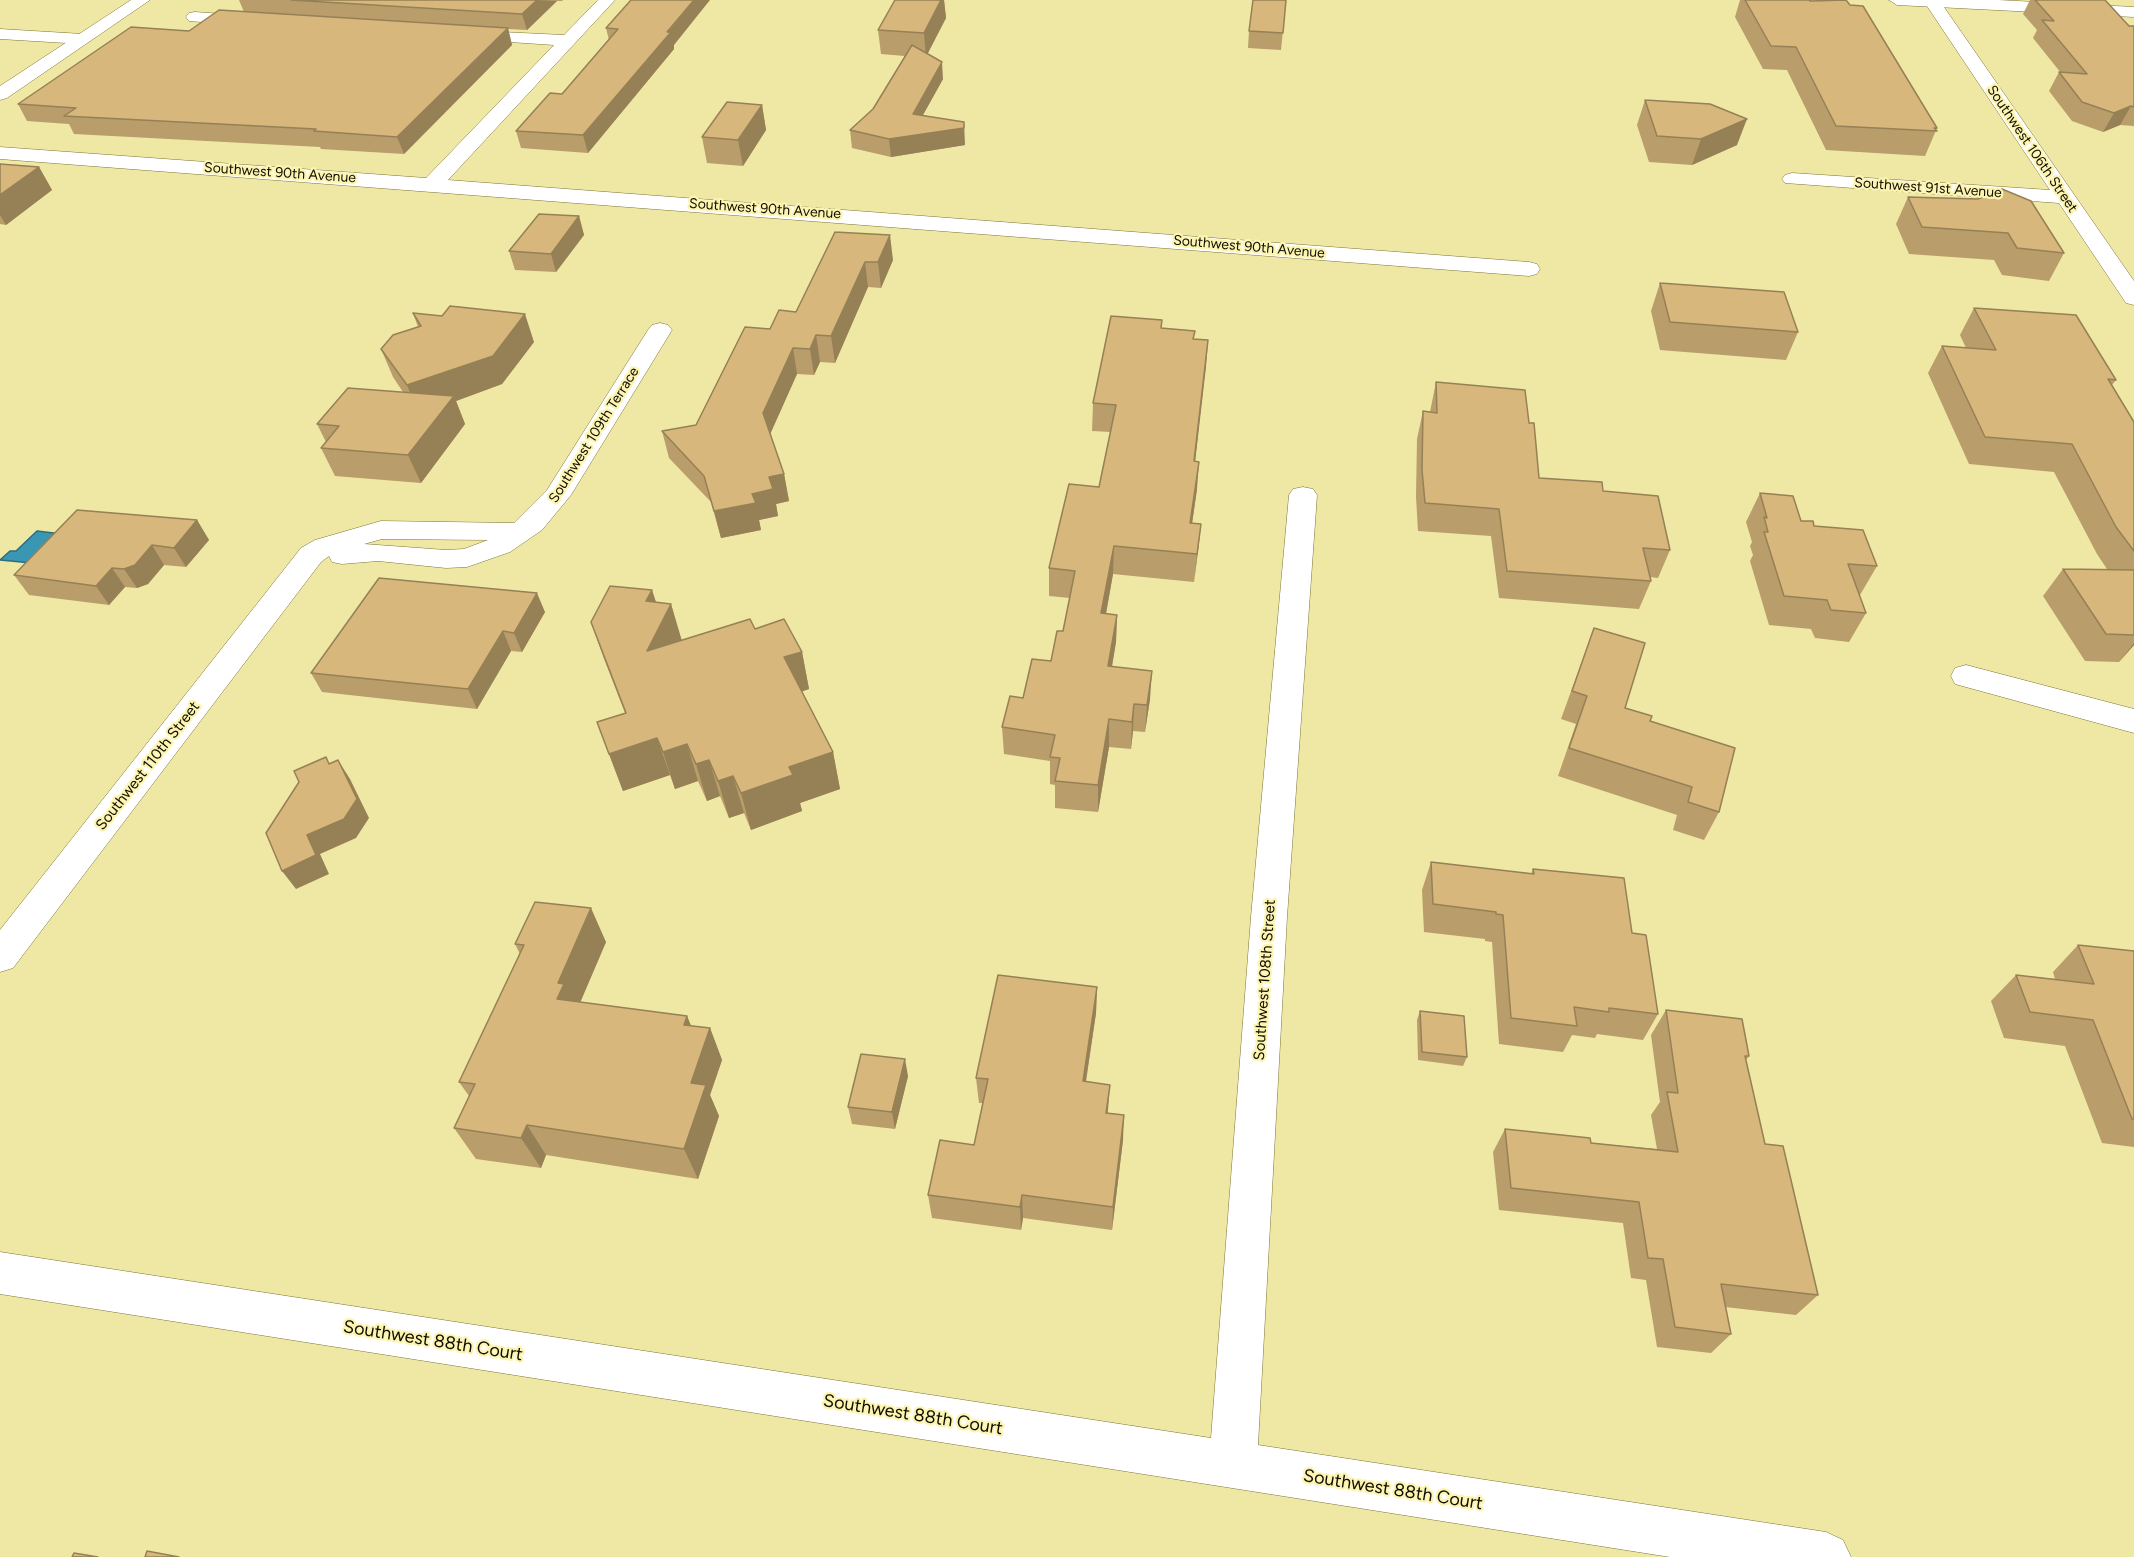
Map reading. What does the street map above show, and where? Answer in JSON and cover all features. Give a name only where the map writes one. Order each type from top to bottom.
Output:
[{"type":"street","points":[[0,94],[142,0]]},
{"type":"street","points":[[432,184],[607,0]]},
{"type":"street","points":[[1897,0],[2134,12]]},
{"type":"street","name":"Southwest 106th Street","points":[[1931,1],[2134,298]]},
{"type":"street","points":[[195,17],[266,22]]},
{"type":"street","points":[[442,33],[568,41]]},
{"type":"street","points":[[0,34],[83,39]]},
{"type":"street","name":"Southwest 90th Avenue","points":[[0,153],[1529,269]]},
{"type":"street","name":"Southwest 91st Avenue","points":[[1792,179],[2064,197]]},
{"type":"street","name":"Southwest 109th Terrace","points":[[296,574],[336,556],[359,552],[446,559],[467,558],[500,546],[520,532],[551,504],[660,330]]},
{"type":"street","name":"Southwest 108th Street","points":[[1233,1465],[1269,929],[1303,495]]},
{"type":"street","name":"Southwest 110th Street","points":[[0,957],[296,574]]},
{"type":"street","points":[[1966,676],[2134,721]]},
{"type":"street","name":"Southwest 88th Court","points":[[0,1273],[1826,1557]]},
{"type":"water","points":[[37,531],[62,534],[32,563],[0,560],[10,551],[16,551]]},
{"type":"building","points":[[291,0],[537,0],[522,14]]},
{"type":"building","points":[[631,0],[694,0],[667,32],[671,32],[583,135],[516,131],[550,93],[562,94],[618,29],[606,28]]},
{"type":"building","points":[[895,0],[941,0],[924,33],[878,30]]},
{"type":"building","points":[[1253,0],[1286,0],[1283,33],[1249,31]]},
{"type":"building","points":[[1745,0],[1846,0],[1850,5],[1863,6],[1937,131],[1836,126],[1796,47],[1771,46]]},
{"type":"building","points":[[2035,0],[2105,0],[2129,26],[2134,26],[2134,107],[2131,106],[2114,113],[2082,102],[2059,72],[2087,74],[2042,20],[2054,21]]},
{"type":"building","points":[[219,10],[508,28],[397,137],[314,131],[316,129],[64,116],[76,108],[18,104],[131,27],[189,31]]},
{"type":"building","points":[[912,45],[942,62],[913,114],[964,122],[964,128],[889,139],[850,130],[873,109]]},
{"type":"building","points":[[1645,100],[1710,104],[1747,119],[1701,139],[1657,136]]},
{"type":"building","points":[[727,102],[762,105],[738,140],[702,137]]},
{"type":"building","points":[[0,164],[39,167],[0,195]]},
{"type":"building","points":[[2002,189],[2031,201],[2064,253],[2017,248],[2008,233],[1922,227],[1908,197],[1978,199]]},
{"type":"building","points":[[539,214],[579,216],[551,254],[509,251]]},
{"type":"building","points":[[835,232],[890,235],[878,262],[865,262],[831,336],[816,335],[810,349],[793,348],[763,413],[784,474],[769,477],[773,489],[752,494],[756,503],[714,511],[704,476],[662,431],[696,425],[745,327],[770,329],[779,310],[796,312]]},
{"type":"building","points":[[1660,283],[1784,292],[1798,332],[1670,322]]},
{"type":"building","points":[[450,306],[525,314],[493,356],[407,385],[381,349],[393,335],[421,326],[413,313],[442,316]]},
{"type":"building","points":[[1974,308],[2076,315],[2116,380],[2108,379],[2134,422],[2134,551],[2116,527],[2072,444],[1985,437],[1942,346],[1996,350]]},
{"type":"building","points":[[1111,316],[1162,320],[1161,328],[1195,331],[1193,339],[1208,340],[1194,461],[1199,462],[1190,523],[1201,524],[1197,554],[1114,546],[1101,613],[1117,615],[1108,666],[1152,671],[1147,705],[1134,704],[1132,722],[1109,719],[1098,785],[1055,781],[1060,758],[1050,757],[1055,735],[1002,727],[1010,696],[1023,698],[1032,659],[1051,661],[1057,631],[1063,631],[1075,571],[1049,568],[1069,484],[1099,487],[1116,405],[1093,403]]},
{"type":"building","points":[[1436,382],[1525,390],[1529,423],[1534,423],[1539,478],[1602,482],[1603,491],[1658,496],[1670,550],[1643,548],[1651,581],[1507,571],[1499,509],[1425,503],[1422,470],[1423,411],[1437,413]]},
{"type":"building","points":[[348,388],[454,396],[408,455],[321,448],[339,426],[317,424]]},
{"type":"building","points":[[1760,493],[1793,496],[1801,521],[1813,521],[1814,526],[1863,530],[1877,566],[1848,564],[1866,613],[1831,610],[1827,600],[1784,596],[1764,532],[1768,532],[1764,517],[1767,518]]},
{"type":"building","points":[[77,510],[197,520],[174,548],[152,545],[135,565],[124,569],[112,568],[96,586],[14,575]]},
{"type":"building","points":[[2063,569],[2134,570],[2134,635],[2106,634]]},
{"type":"building","points":[[379,578],[537,593],[514,633],[503,631],[468,689],[311,673]]},
{"type":"building","points":[[610,586],[652,590],[646,601],[671,604],[647,651],[750,619],[755,629],[784,619],[802,652],[784,657],[833,752],[789,767],[793,775],[741,793],[733,776],[718,781],[709,760],[696,764],[687,744],[663,752],[657,738],[609,754],[597,722],[626,713],[591,622]]},
{"type":"building","points":[[1594,628],[1645,643],[1625,708],[1652,716],[1650,721],[1735,748],[1719,812],[1688,802],[1692,787],[1569,748],[1587,696],[1572,691]]},
{"type":"building","points":[[326,757],[329,764],[338,760],[357,799],[344,819],[307,835],[316,855],[282,871],[266,833],[299,782],[294,771]]},
{"type":"building","points":[[1431,862],[1534,874],[1533,869],[1624,878],[1632,933],[1646,935],[1658,1014],[1609,1008],[1609,1012],[1574,1007],[1577,1026],[1511,1018],[1503,915],[1496,914],[1496,912],[1433,904]]},
{"type":"building","points":[[535,902],[591,908],[558,983],[564,984],[557,999],[687,1016],[684,1025],[710,1028],[691,1083],[706,1085],[684,1149],[527,1125],[521,1138],[454,1128],[475,1084],[459,1082],[524,945],[515,944]]},
{"type":"building","points":[[2078,945],[2134,951],[2134,1119],[2132,1119],[2093,1020],[2030,1012],[2016,975],[2094,984]]},
{"type":"building","points":[[998,975],[1097,987],[1083,1081],[1110,1085],[1106,1113],[1124,1115],[1113,1207],[1022,1195],[1020,1207],[928,1195],[940,1140],[974,1145],[988,1079],[976,1078]]},
{"type":"building","points":[[1666,1010],[1742,1019],[1749,1056],[1745,1056],[1765,1144],[1783,1146],[1818,1295],[1721,1284],[1731,1334],[1675,1327],[1663,1259],[1648,1258],[1639,1202],[1511,1188],[1505,1129],[1590,1138],[1591,1143],[1678,1152],[1667,1092],[1678,1093]]},
{"type":"building","points":[[1420,1011],[1464,1016],[1467,1057],[1422,1052]]},
{"type":"building","points":[[861,1054],[905,1059],[892,1112],[848,1107]]},
{"type":"building","points":[[147,1551],[179,1557],[145,1557]]},
{"type":"building","points":[[74,1553],[98,1557],[72,1557]]}]
